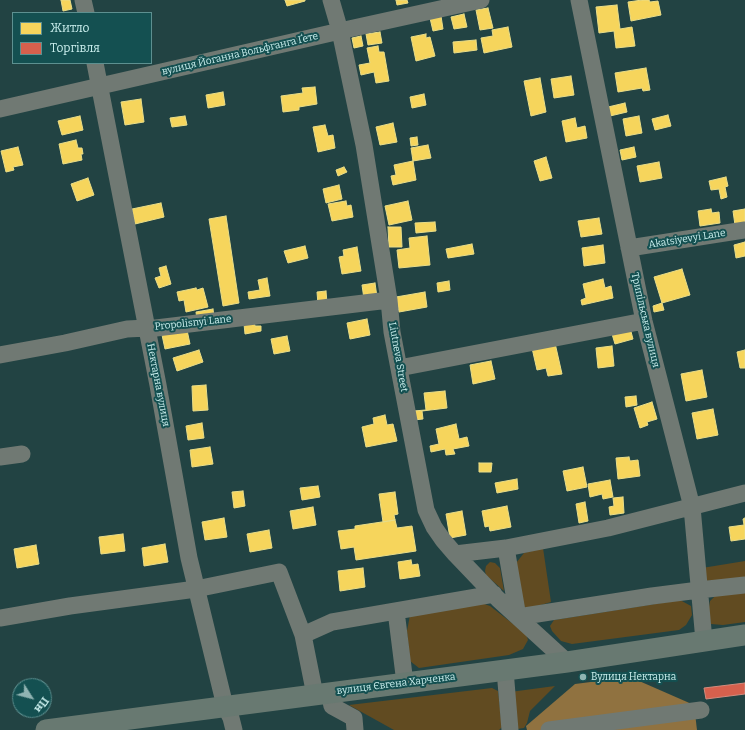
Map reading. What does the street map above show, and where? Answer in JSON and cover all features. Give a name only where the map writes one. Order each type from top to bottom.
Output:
[{"type":"main road","name":"вулиця Євгена Харченка","points":[[46,730],[567,662],[745,635]]},
{"type":"street","points":[[83,0],[86,12]]},
{"type":"street","name":"Liutneva Street","points":[[331,0],[340,31],[364,145],[389,300],[392,332],[426,510],[434,527],[455,554],[494,594],[567,662]]},
{"type":"street","name":"вулиця Йоганна Вольфганга Ґете","points":[[0,109],[481,0]]},
{"type":"street","name":"Трипільська вулиця","points":[[579,0],[644,321],[692,507],[704,641]]},
{"type":"street","name":"Нектарна вулиця","points":[[95,64],[172,458],[189,558],[225,706],[231,718],[234,730]]},
{"type":"street","name":"Akatsiyevyi Lane","points":[[629,248],[745,230]]},
{"type":"street","name":"Propolisnyi Lane","points":[[0,355],[65,343],[127,329],[156,328],[389,300]]},
{"type":"street","points":[[399,368],[644,321]]},
{"type":"street","points":[[0,457],[22,454]]},
{"type":"street","points":[[455,554],[506,548],[608,528],[745,493]]},
{"type":"street","points":[[506,548],[518,617],[700,590],[745,585]]},
{"type":"street","points":[[0,618],[70,606],[196,589],[279,572],[303,635],[322,694],[332,706],[354,718],[355,730]]},
{"type":"street","points":[[303,635],[332,622],[494,594]]},
{"type":"street","points":[[396,611],[406,683]]},
{"type":"street","points":[[505,670],[510,730]]},
{"type":"street","points":[[549,730],[700,710]]},
{"type":"shaded area","points":[[543,548],[551,602],[527,609],[521,603],[516,563],[524,553]]},
{"type":"shaded area","points":[[745,561],[745,579],[704,581],[702,568]]},
{"type":"shaded area","points":[[490,562],[495,563],[500,568],[504,591],[486,575],[486,566]]},
{"type":"shaded area","points":[[745,590],[745,622],[723,625],[711,624],[708,613],[710,601],[717,594]]},
{"type":"shaded area","points":[[680,600],[691,606],[692,615],[686,625],[679,630],[572,644],[561,641],[552,631],[550,626],[554,620]]},
{"type":"shaded area","points":[[479,602],[490,606],[526,634],[528,640],[523,649],[509,655],[419,668],[410,661],[407,631],[410,615]]},
{"type":"shaded area","points":[[630,677],[694,705],[697,730],[527,730],[526,726],[575,684]]},
{"type":"shaded area","points":[[555,686],[530,711],[524,728],[517,729],[510,692]]},
{"type":"shaded area","points":[[492,688],[498,691],[502,727],[499,730],[394,730],[349,705]]},
{"type":"building: Житло","points":[[61,0],[70,0],[72,9],[63,11]]},
{"type":"building: Житло","points":[[285,0],[305,0],[305,1],[287,6]]},
{"type":"building: Житло","points":[[396,0],[407,0],[408,3],[397,5]]},
{"type":"building: Житло","points":[[649,0],[650,2],[658,1],[661,15],[631,21],[628,2]]},
{"type":"building: Житло","points":[[617,5],[620,29],[632,27],[635,46],[616,48],[614,31],[599,33],[596,7]]},
{"type":"building: Житло","points":[[488,8],[493,28],[480,30],[476,10]]},
{"type":"building: Житло","points":[[464,14],[467,27],[454,29],[451,17]]},
{"type":"building: Житло","points":[[441,16],[443,29],[433,31],[430,18]]},
{"type":"building: Житло","points":[[508,27],[512,47],[484,53],[481,38],[493,36],[492,30]]},
{"type":"building: Житло","points":[[380,32],[382,43],[368,45],[366,34]]},
{"type":"building: Житло","points":[[426,34],[426,38],[430,37],[435,56],[416,61],[411,37]]},
{"type":"building: Житло","points":[[361,36],[363,46],[354,48],[352,38]]},
{"type":"building: Житло","points":[[476,40],[477,50],[454,53],[453,42]]},
{"type":"building: Житло","points":[[378,46],[379,52],[384,52],[389,81],[376,83],[374,72],[361,75],[359,65],[370,63],[367,48]]},
{"type":"building: Житло","points":[[646,68],[650,90],[643,91],[642,88],[618,92],[615,73]]},
{"type":"building: Житло","points":[[571,76],[574,95],[554,98],[551,79]]},
{"type":"building: Житло","points":[[540,78],[546,112],[531,116],[524,81]]},
{"type":"building: Житло","points":[[315,87],[317,104],[299,107],[299,110],[283,112],[281,96],[303,93],[302,88]]},
{"type":"building: Житло","points":[[223,92],[225,105],[208,108],[206,95]]},
{"type":"building: Житло","points":[[424,94],[426,105],[412,108],[410,97]]},
{"type":"building: Житло","points":[[141,99],[144,122],[125,125],[121,102]]},
{"type":"building: Житло","points":[[625,103],[627,112],[610,116],[608,107]]},
{"type":"building: Житло","points":[[668,115],[671,126],[655,130],[652,119]]},
{"type":"building: Житло","points":[[80,116],[83,130],[62,135],[58,121]]},
{"type":"building: Житло","points":[[185,116],[187,125],[172,127],[170,118]]},
{"type":"building: Житло","points":[[639,116],[642,133],[626,136],[623,119]]},
{"type":"building: Житло","points":[[575,118],[577,128],[585,126],[587,138],[566,142],[562,121]]},
{"type":"building: Житло","points":[[393,123],[397,142],[380,145],[376,127]]},
{"type":"building: Житло","points":[[325,125],[328,136],[333,135],[335,148],[318,152],[313,127]]},
{"type":"building: Житло","points":[[417,137],[418,145],[411,146],[410,138]]},
{"type":"building: Житло","points":[[76,140],[78,148],[82,148],[82,160],[63,164],[59,144]]},
{"type":"building: Житло","points":[[428,145],[431,158],[413,161],[411,148]]},
{"type":"building: Житло","points":[[18,147],[23,165],[13,167],[14,170],[6,172],[1,151]]},
{"type":"building: Житло","points":[[634,147],[636,157],[622,160],[620,150]]},
{"type":"building: Житло","points":[[546,157],[552,178],[540,181],[534,161]]},
{"type":"building: Житло","points":[[413,161],[416,180],[393,185],[391,176],[396,175],[394,165]]},
{"type":"building: Житло","points":[[659,162],[662,178],[640,182],[637,166]]},
{"type":"building: Житло","points":[[344,167],[347,172],[338,176],[336,170]]},
{"type":"building: Житло","points":[[726,177],[728,186],[725,187],[727,197],[721,199],[719,189],[711,190],[709,181]]},
{"type":"building: Житло","points":[[88,178],[94,195],[77,201],[71,184]]},
{"type":"building: Житло","points":[[339,185],[342,199],[326,203],[323,189]]},
{"type":"building: Житло","points":[[346,201],[347,206],[351,205],[353,217],[332,221],[328,204]]},
{"type":"building: Житло","points":[[408,201],[412,220],[389,225],[385,206]]},
{"type":"building: Житло","points":[[161,203],[164,217],[135,224],[132,209]]},
{"type":"building: Житло","points":[[711,209],[712,213],[719,212],[720,223],[700,226],[698,211]]},
{"type":"building: Житло","points":[[745,209],[745,224],[735,225],[733,211]]},
{"type":"building: Житло","points":[[226,216],[239,303],[223,306],[209,219]]},
{"type":"building: Житло","points":[[599,218],[602,234],[581,237],[578,221]]},
{"type":"building: Житло","points":[[435,222],[436,231],[416,233],[415,223]]},
{"type":"building: Житло","points":[[388,227],[401,227],[402,247],[389,247]]},
{"type":"building: Житло","points":[[427,236],[430,265],[399,268],[397,250],[410,248],[409,238]]},
{"type":"building: Житло","points":[[745,242],[745,256],[736,258],[734,245]]},
{"type":"building: Житло","points":[[472,244],[474,254],[448,258],[446,249]]},
{"type":"building: Житло","points":[[603,245],[605,263],[584,266],[582,248]]},
{"type":"building: Житло","points":[[305,246],[308,258],[288,263],[284,251]]},
{"type":"building: Житло","points":[[357,247],[361,271],[342,274],[339,257],[344,256],[343,250]]},
{"type":"building: Житло","points":[[166,266],[171,284],[159,288],[155,278],[161,276],[159,268]]},
{"type":"building: Житло","points":[[682,269],[690,295],[662,303],[654,277]]},
{"type":"building: Житло","points":[[267,278],[270,296],[249,299],[248,292],[260,290],[258,280]]},
{"type":"building: Житло","points":[[603,279],[605,288],[611,286],[613,298],[582,305],[581,300],[586,298],[583,284]]},
{"type":"building: Житло","points":[[449,281],[450,290],[438,292],[437,283]]},
{"type":"building: Житло","points":[[375,283],[377,297],[364,299],[362,285]]},
{"type":"building: Житло","points":[[196,288],[197,290],[203,288],[208,307],[186,312],[184,300],[179,301],[177,292]]},
{"type":"building: Житло","points":[[326,291],[327,303],[318,304],[317,292]]},
{"type":"building: Житло","points":[[425,292],[427,307],[399,312],[396,297]]},
{"type":"building: Житло","points":[[662,303],[664,310],[654,312],[653,306]]},
{"type":"building: Житло","points":[[213,309],[214,317],[197,320],[196,312]]},
{"type":"building: Житло","points":[[367,319],[370,335],[350,339],[347,323]]},
{"type":"building: Житло","points":[[254,322],[255,326],[261,326],[261,331],[245,334],[244,324]]},
{"type":"building: Житло","points":[[630,328],[633,339],[615,344],[612,334]]},
{"type":"building: Житло","points":[[187,330],[190,344],[165,349],[162,335]]},
{"type":"building: Житло","points":[[287,336],[290,351],[274,354],[271,339]]},
{"type":"building: Житло","points":[[555,343],[562,374],[548,376],[546,368],[537,370],[532,348]]},
{"type":"building: Житло","points":[[612,346],[614,366],[598,368],[596,348]]},
{"type":"building: Житло","points":[[199,350],[203,362],[177,371],[173,358]]},
{"type":"building: Житло","points":[[745,350],[745,368],[740,368],[737,352]]},
{"type":"building: Житло","points":[[491,361],[495,379],[473,384],[470,365]]},
{"type":"building: Житло","points":[[702,370],[707,397],[686,401],[681,374]]},
{"type":"building: Житло","points":[[206,385],[208,410],[193,411],[192,386]]},
{"type":"building: Житло","points":[[445,391],[447,408],[422,411],[423,419],[414,420],[413,411],[426,410],[424,393]]},
{"type":"building: Житло","points":[[636,396],[637,405],[626,407],[625,397]]},
{"type":"building: Житло","points":[[652,402],[657,419],[647,422],[648,425],[640,428],[634,408]]},
{"type":"building: Житло","points":[[713,409],[718,435],[697,439],[692,413]]},
{"type":"building: Житло","points":[[385,415],[387,425],[393,424],[397,441],[366,447],[362,427],[374,424],[373,418]]},
{"type":"building: Житло","points":[[202,423],[204,438],[188,440],[186,426]]},
{"type":"building: Житло","points":[[456,424],[459,439],[467,437],[469,446],[453,449],[455,454],[446,455],[445,449],[431,452],[430,446],[439,444],[436,429]]},
{"type":"building: Житло","points":[[210,447],[213,464],[192,467],[190,450]]},
{"type":"building: Житло","points":[[629,457],[630,461],[638,460],[640,476],[618,479],[616,458]]},
{"type":"building: Житло","points":[[479,463],[492,463],[491,472],[479,472]]},
{"type":"building: Житло","points":[[583,467],[587,487],[567,491],[563,471]]},
{"type":"building: Житло","points":[[517,479],[518,489],[497,493],[495,483]]},
{"type":"building: Житло","points":[[610,480],[613,497],[603,499],[602,494],[590,497],[588,484]]},
{"type":"building: Житло","points":[[318,486],[320,497],[302,500],[300,488]]},
{"type":"building: Житло","points":[[243,491],[245,506],[234,508],[232,492]]},
{"type":"building: Житло","points":[[395,492],[398,514],[394,515],[395,520],[383,522],[379,494]]},
{"type":"building: Житло","points":[[623,497],[624,513],[610,515],[609,507],[614,506],[613,498]]},
{"type":"building: Житло","points":[[585,502],[588,521],[579,523],[576,504]]},
{"type":"building: Житло","points":[[507,506],[511,527],[490,531],[489,526],[485,527],[482,511]]},
{"type":"building: Житло","points":[[313,507],[316,525],[293,529],[290,511]]},
{"type":"building: Житло","points":[[462,511],[466,535],[450,538],[446,514]]},
{"type":"building: Житло","points":[[224,518],[227,537],[205,540],[202,522]]},
{"type":"building: Житло","points":[[745,518],[745,539],[731,541],[729,527],[744,525],[743,519]]},
{"type":"building: Житло","points":[[395,520],[397,528],[412,526],[416,551],[356,560],[354,547],[341,549],[338,531],[355,529],[355,526]]},
{"type":"building: Житло","points":[[269,530],[272,548],[250,552],[247,534]]},
{"type":"building: Житло","points":[[123,534],[125,551],[101,554],[99,537]]},
{"type":"building: Житло","points":[[165,544],[168,562],[144,566],[142,548]]},
{"type":"building: Житло","points":[[36,545],[39,564],[17,568],[14,549]]},
{"type":"building: Житло","points":[[411,560],[412,565],[418,564],[420,576],[400,579],[398,562]]},
{"type":"building: Житло","points":[[363,568],[365,587],[340,591],[338,571]]},
{"type":"building: Торгівля","points":[[745,683],[745,694],[706,699],[704,688]]},
{"type":"place","name":"Вулиця Нектарна","points":[[583,677]]}]
